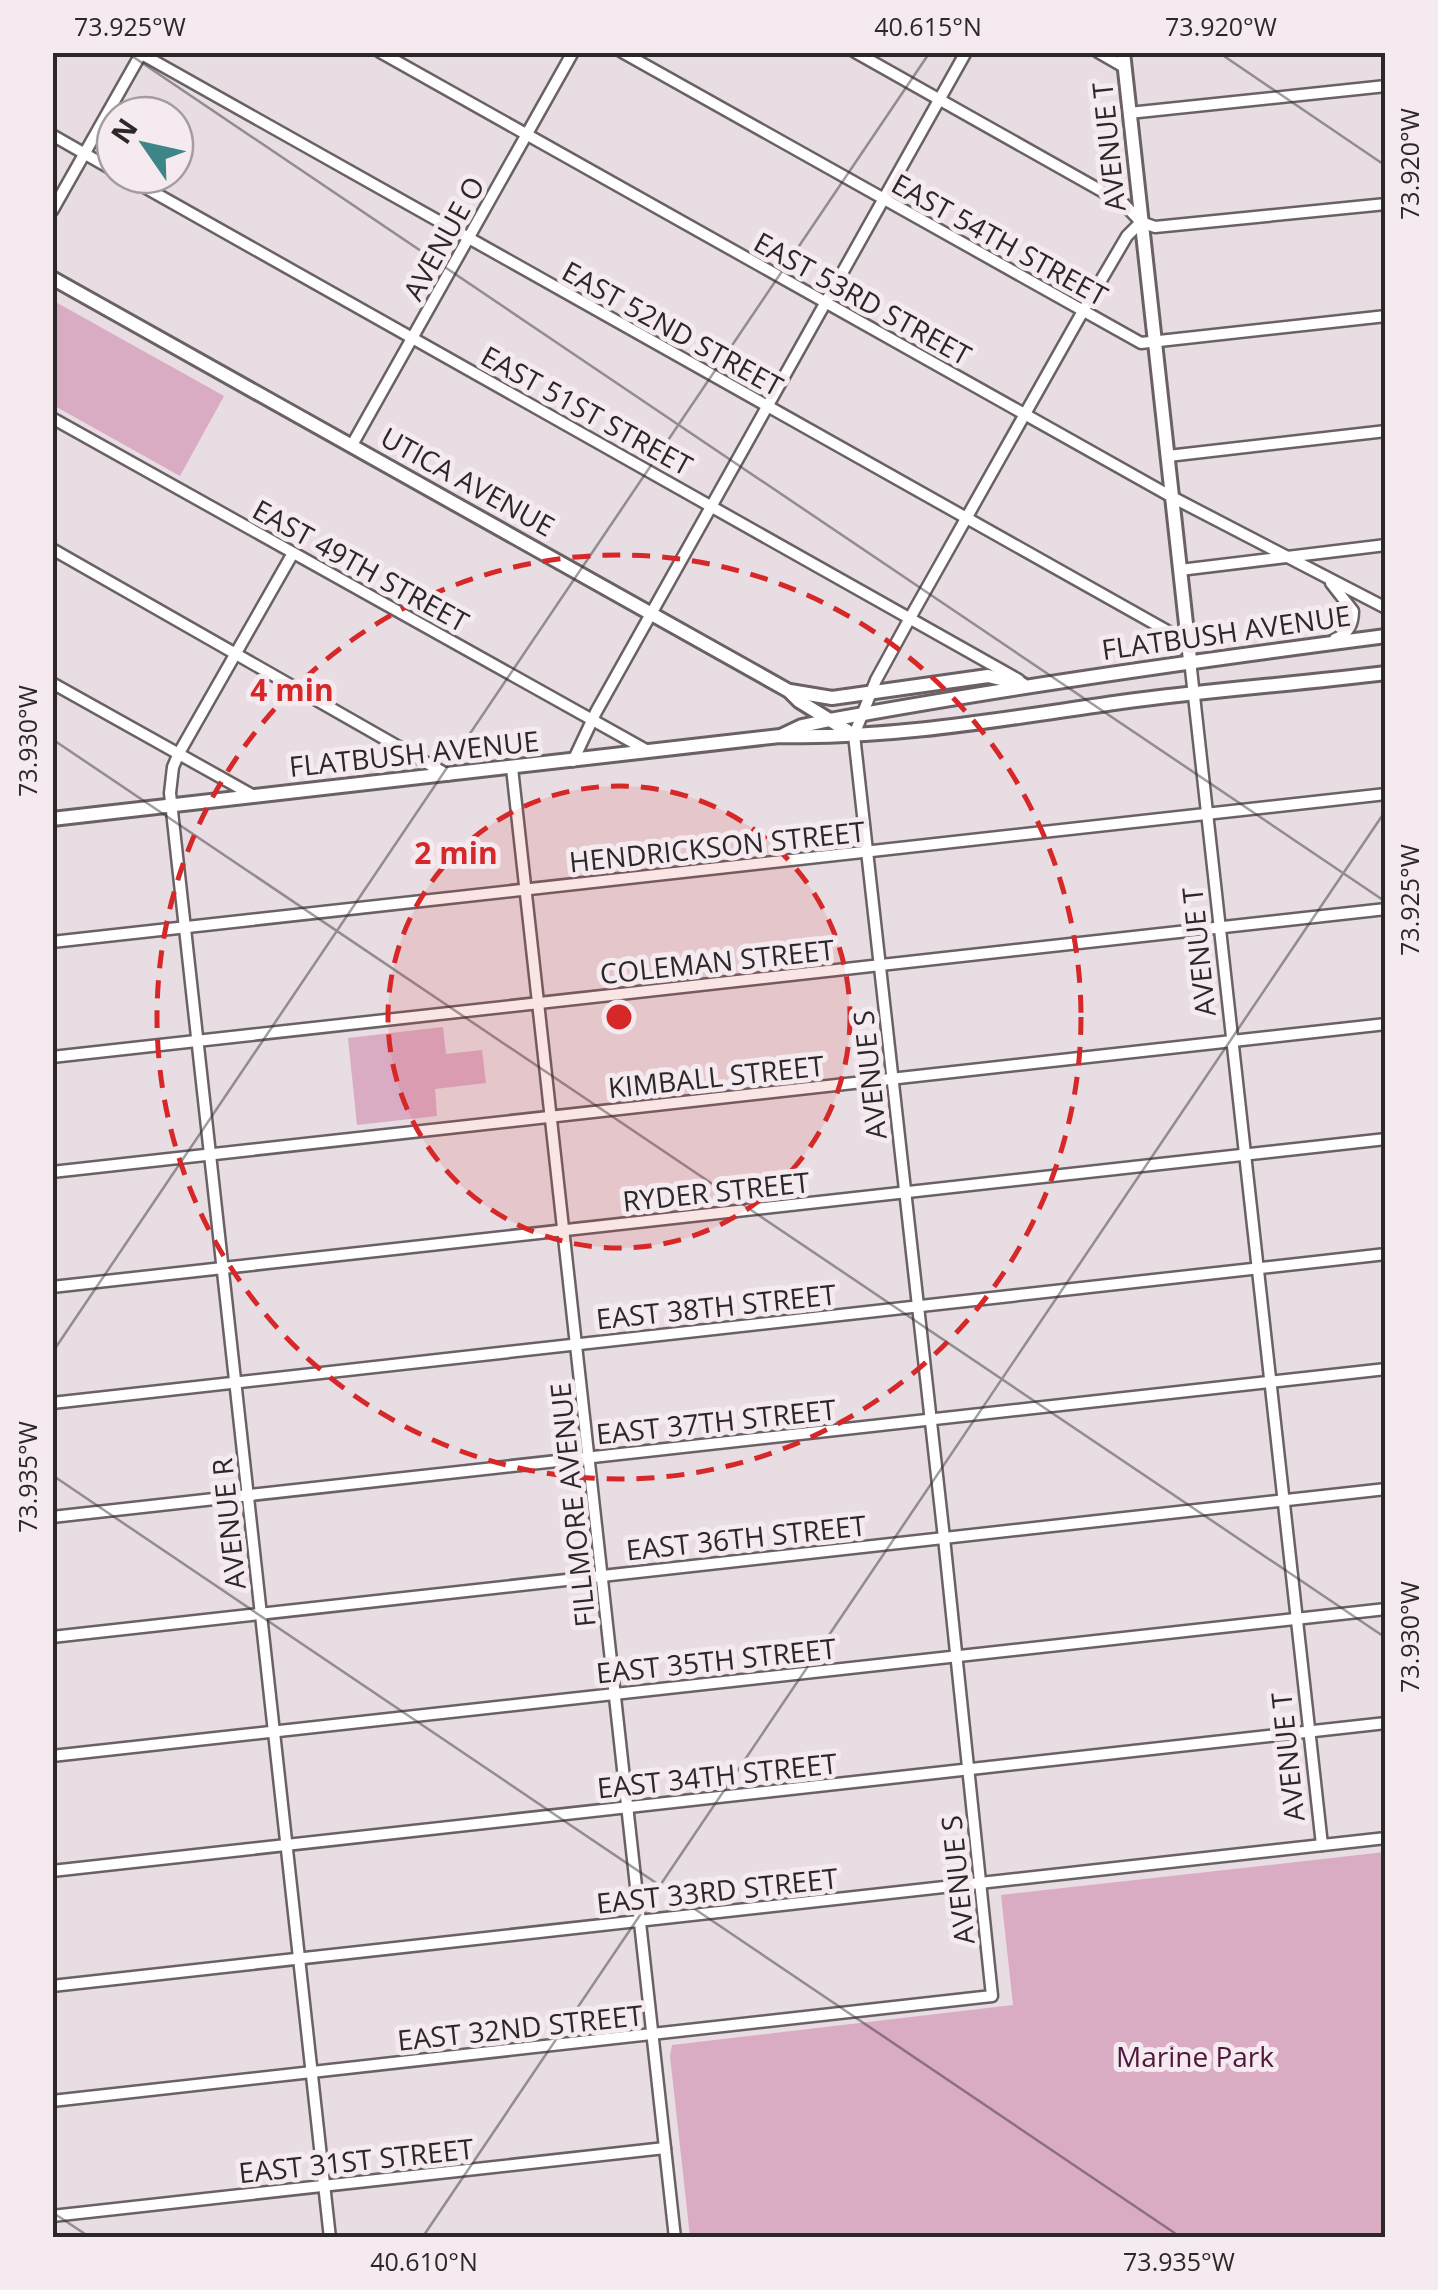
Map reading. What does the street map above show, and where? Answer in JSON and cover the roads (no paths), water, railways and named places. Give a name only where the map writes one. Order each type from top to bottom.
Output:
[{"type":"main road","name":"AVENUE T","points":[[1124,60],[1190,660]]},
{"type":"main road","name":"UTICA AVENUE","points":[[52,278],[788,691],[854,735]]},
{"type":"main road","name":"FLATBUSH AVENUE","points":[[780,736],[830,720],[1029,686],[1190,660],[1386,636]]},
{"type":"main road","points":[[1354,677],[1386,663]]},
{"type":"main road","name":"FLATBUSH AVENUE","points":[[52,819],[780,736],[854,735],[1386,674]]},
{"type":"main road","points":[[788,691],[832,698],[988,676],[1029,686]]},
{"type":"street","name":"EAST 53RD STREET","points":[[380,52],[1172,498],[1386,608]]},
{"type":"street","name":"AVENUE O","points":[[352,445],[573,52]]},
{"type":"street","name":"EAST 54TH STREET","points":[[622,52],[1141,343],[1386,316]]},
{"type":"street","points":[[855,52],[1123,203],[1141,222],[1155,228],[1386,204]]},
{"type":"street","points":[[573,761],[591,720],[966,52]]},
{"type":"street","points":[[1098,52],[1124,60]]},
{"type":"street","points":[[52,211],[140,53]]},
{"type":"street","name":"EAST 52ND STREET","points":[[140,53],[1188,642]]},
{"type":"street","points":[[1129,114],[1386,86]]},
{"type":"street","points":[[52,136],[95,159]]},
{"type":"street","name":"EAST 51ST STREET","points":[[158,195],[1029,686]]},
{"type":"street","name":"AVENUE S","points":[[992,1996],[854,735],[870,693],[910,618],[1083,311],[1128,236],[1141,222]]},
{"type":"street","name":"EAST 49TH STREET","points":[[52,418],[649,752]]},
{"type":"street","points":[[1168,456],[1386,431]]},
{"type":"street","points":[[1180,570],[1386,545]]},
{"type":"street","points":[[52,549],[448,775]]},
{"type":"street","points":[[172,805],[170,780],[179,754],[293,553]]},
{"type":"street","name":"EAST 53RD STREET","points":[[1323,644],[1342,636],[1353,622],[1354,611],[1327,578]]},
{"type":"street","name":"AVENUE T","points":[[1190,660],[1322,1845]]},
{"type":"street","points":[[52,684],[255,796]]},
{"type":"street","name":"FILLMORE AVENUE","points":[[512,768],[675,2238]]},
{"type":"street","name":"HENDRICKSON STREET","points":[[52,942],[1386,794]]},
{"type":"street","name":"AVENUE R","points":[[172,805],[330,2238]]},
{"type":"street","name":"COLEMAN STREET","points":[[52,1057],[1386,909]]},
{"type":"street","name":"KIMBALL STREET","points":[[52,1172],[1386,1024]]},
{"type":"street","name":"RYDER STREET","points":[[52,1287],[1386,1139]]},
{"type":"street","name":"EAST 38TH STREET","points":[[52,1402],[1386,1254]]},
{"type":"street","name":"EAST 37TH STREET","points":[[52,1517],[1386,1369]]},
{"type":"street","name":"EAST 36TH STREET","points":[[52,1637],[1386,1489]]},
{"type":"street","name":"EAST 35TH STREET","points":[[52,1756],[1386,1608]]},
{"type":"street","name":"EAST 34TH STREET","points":[[52,1871],[1386,1723]]},
{"type":"street","name":"EAST 33RD STREET","points":[[52,1986],[1386,1838]]},
{"type":"street","name":"EAST 32ND STREET","points":[[52,2101],[992,1996]]},
{"type":"street","name":"EAST 31ST STREET","points":[[52,2216],[665,2148]]},
{"type":"park label","name":"Marine Park","points":[[1195,2056]]}]
